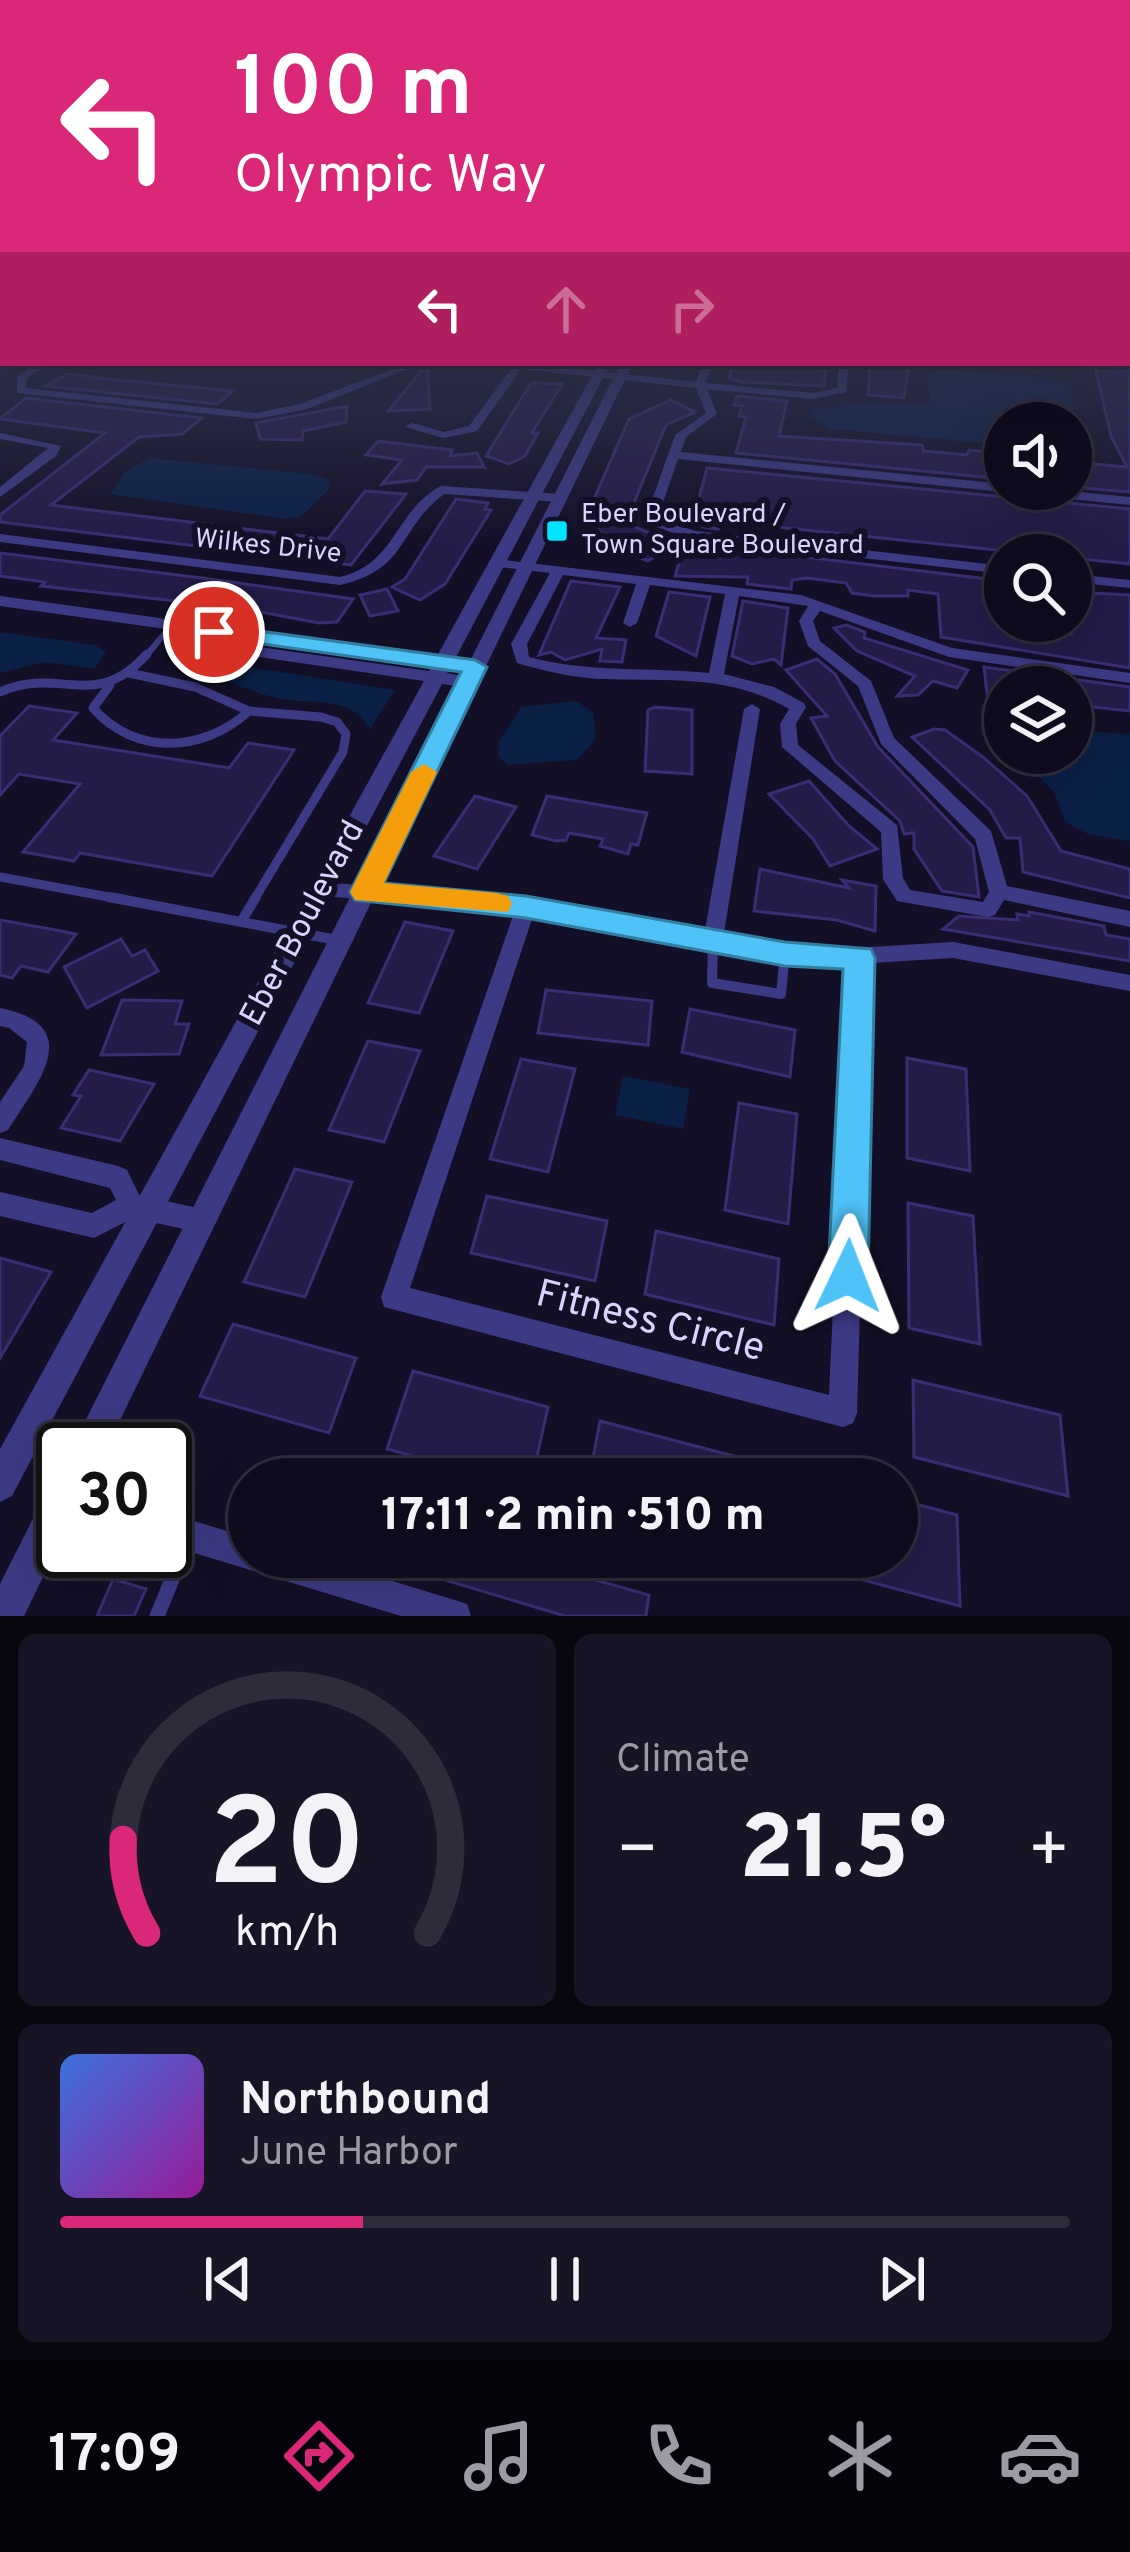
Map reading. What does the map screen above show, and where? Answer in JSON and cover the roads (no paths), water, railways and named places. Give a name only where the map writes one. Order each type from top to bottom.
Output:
[{"type":"street","points":[[82,397],[257,416],[328,397]]},
{"type":"street","points":[[412,426],[444,435],[472,429],[495,397]]},
{"type":"street","name":"Eber Boulevard","points":[[0,1484],[141,1207],[300,934],[437,669],[587,397]]},
{"type":"street","name":"Eber Boulevard","points":[[102,1422],[610,397]]},
{"type":"street","points":[[706,397],[712,414],[681,435],[653,514],[663,525],[693,535],[984,568]]},
{"type":"street","points":[[0,436],[55,446],[52,454],[0,493]]},
{"type":"street","points":[[674,455],[984,486]]},
{"type":"street","name":"Wilkes Drive","points":[[0,538],[340,581],[365,578],[382,566],[428,498],[441,490],[561,498]]},
{"type":"street","points":[[1092,497],[1130,501]]},
{"type":"street","points":[[496,563],[817,604],[949,652],[1130,678]]},
{"type":"street","points":[[559,569],[519,644],[522,660],[556,672],[611,678],[717,673],[778,692],[798,707],[788,724],[790,748],[890,830],[892,879],[904,896],[988,910],[999,892],[984,836],[887,740],[866,684],[813,643],[806,622],[817,604]]},
{"type":"street","points":[[630,623],[646,579]]},
{"type":"street","points":[[1092,580],[1130,584]]},
{"type":"street","points":[[717,673],[733,590]]},
{"type":"street","points":[[0,601],[165,632]]},
{"type":"street","points":[[0,615],[165,632],[471,674]]},
{"type":"street","points":[[713,941],[752,710]]},
{"type":"street","points":[[324,889],[526,907],[785,954],[860,958],[921,948],[952,950],[1130,983]]},
{"type":"street","points":[[999,892],[1130,919]]},
{"type":"street","name":"Fitness Circle","points":[[526,907],[394,1297],[843,1413],[860,958]]},
{"type":"street","points":[[0,1016],[15,1020],[39,1038],[35,1068],[0,1122]]},
{"type":"street","points":[[0,1149],[118,1178],[141,1207]]},
{"type":"street","points":[[0,1204],[94,1226],[141,1207],[202,1221]]},
{"type":"street","points":[[192,1537],[228,1548]]},
{"type":"street","points":[[4,1616],[36,1552]]},
{"type":"street","points":[[329,1578],[455,1616]]},
{"type":"lane","points":[[0,692],[42,677],[92,689],[110,685],[129,673],[165,632]]},
{"type":"lane","points":[[129,673],[195,687],[249,711],[321,717],[337,722],[346,734],[343,752],[241,922]]},
{"type":"lane","points":[[110,685],[93,709],[104,726],[125,736],[170,744],[207,740],[235,728],[249,711]]},
{"type":"lane","points":[[0,877],[343,941]]},
{"type":"lane","points":[[713,941],[712,983],[781,994],[785,954]]},
{"type":"lane","points":[[157,1616],[166,1578]]},
{"type":"water","points":[[929,397],[1072,397],[1073,402],[984,402],[984,443],[831,429],[809,417],[812,410],[864,403],[930,405]]},
{"type":"water","points":[[150,458],[312,474],[329,480],[329,489],[301,517],[285,519],[110,494],[126,471]]},
{"type":"water","points":[[0,632],[96,645],[106,652],[94,669],[45,662],[0,673]]},
{"type":"water","points":[[217,662],[395,690],[370,729],[340,705],[276,698],[233,683],[208,669]]},
{"type":"water","points":[[576,701],[593,712],[596,738],[577,760],[508,765],[498,757],[499,742],[521,707]]},
{"type":"water","points":[[1092,731],[1130,734],[1130,841],[1090,835],[1065,822],[1054,792],[1036,774],[1092,774]]},
{"type":"water","points":[[623,1076],[690,1089],[683,1129],[615,1115]]},
{"type":"place","name":"Eber Boulevard / Town Square Boulevard","points":[[557,531]]}]
